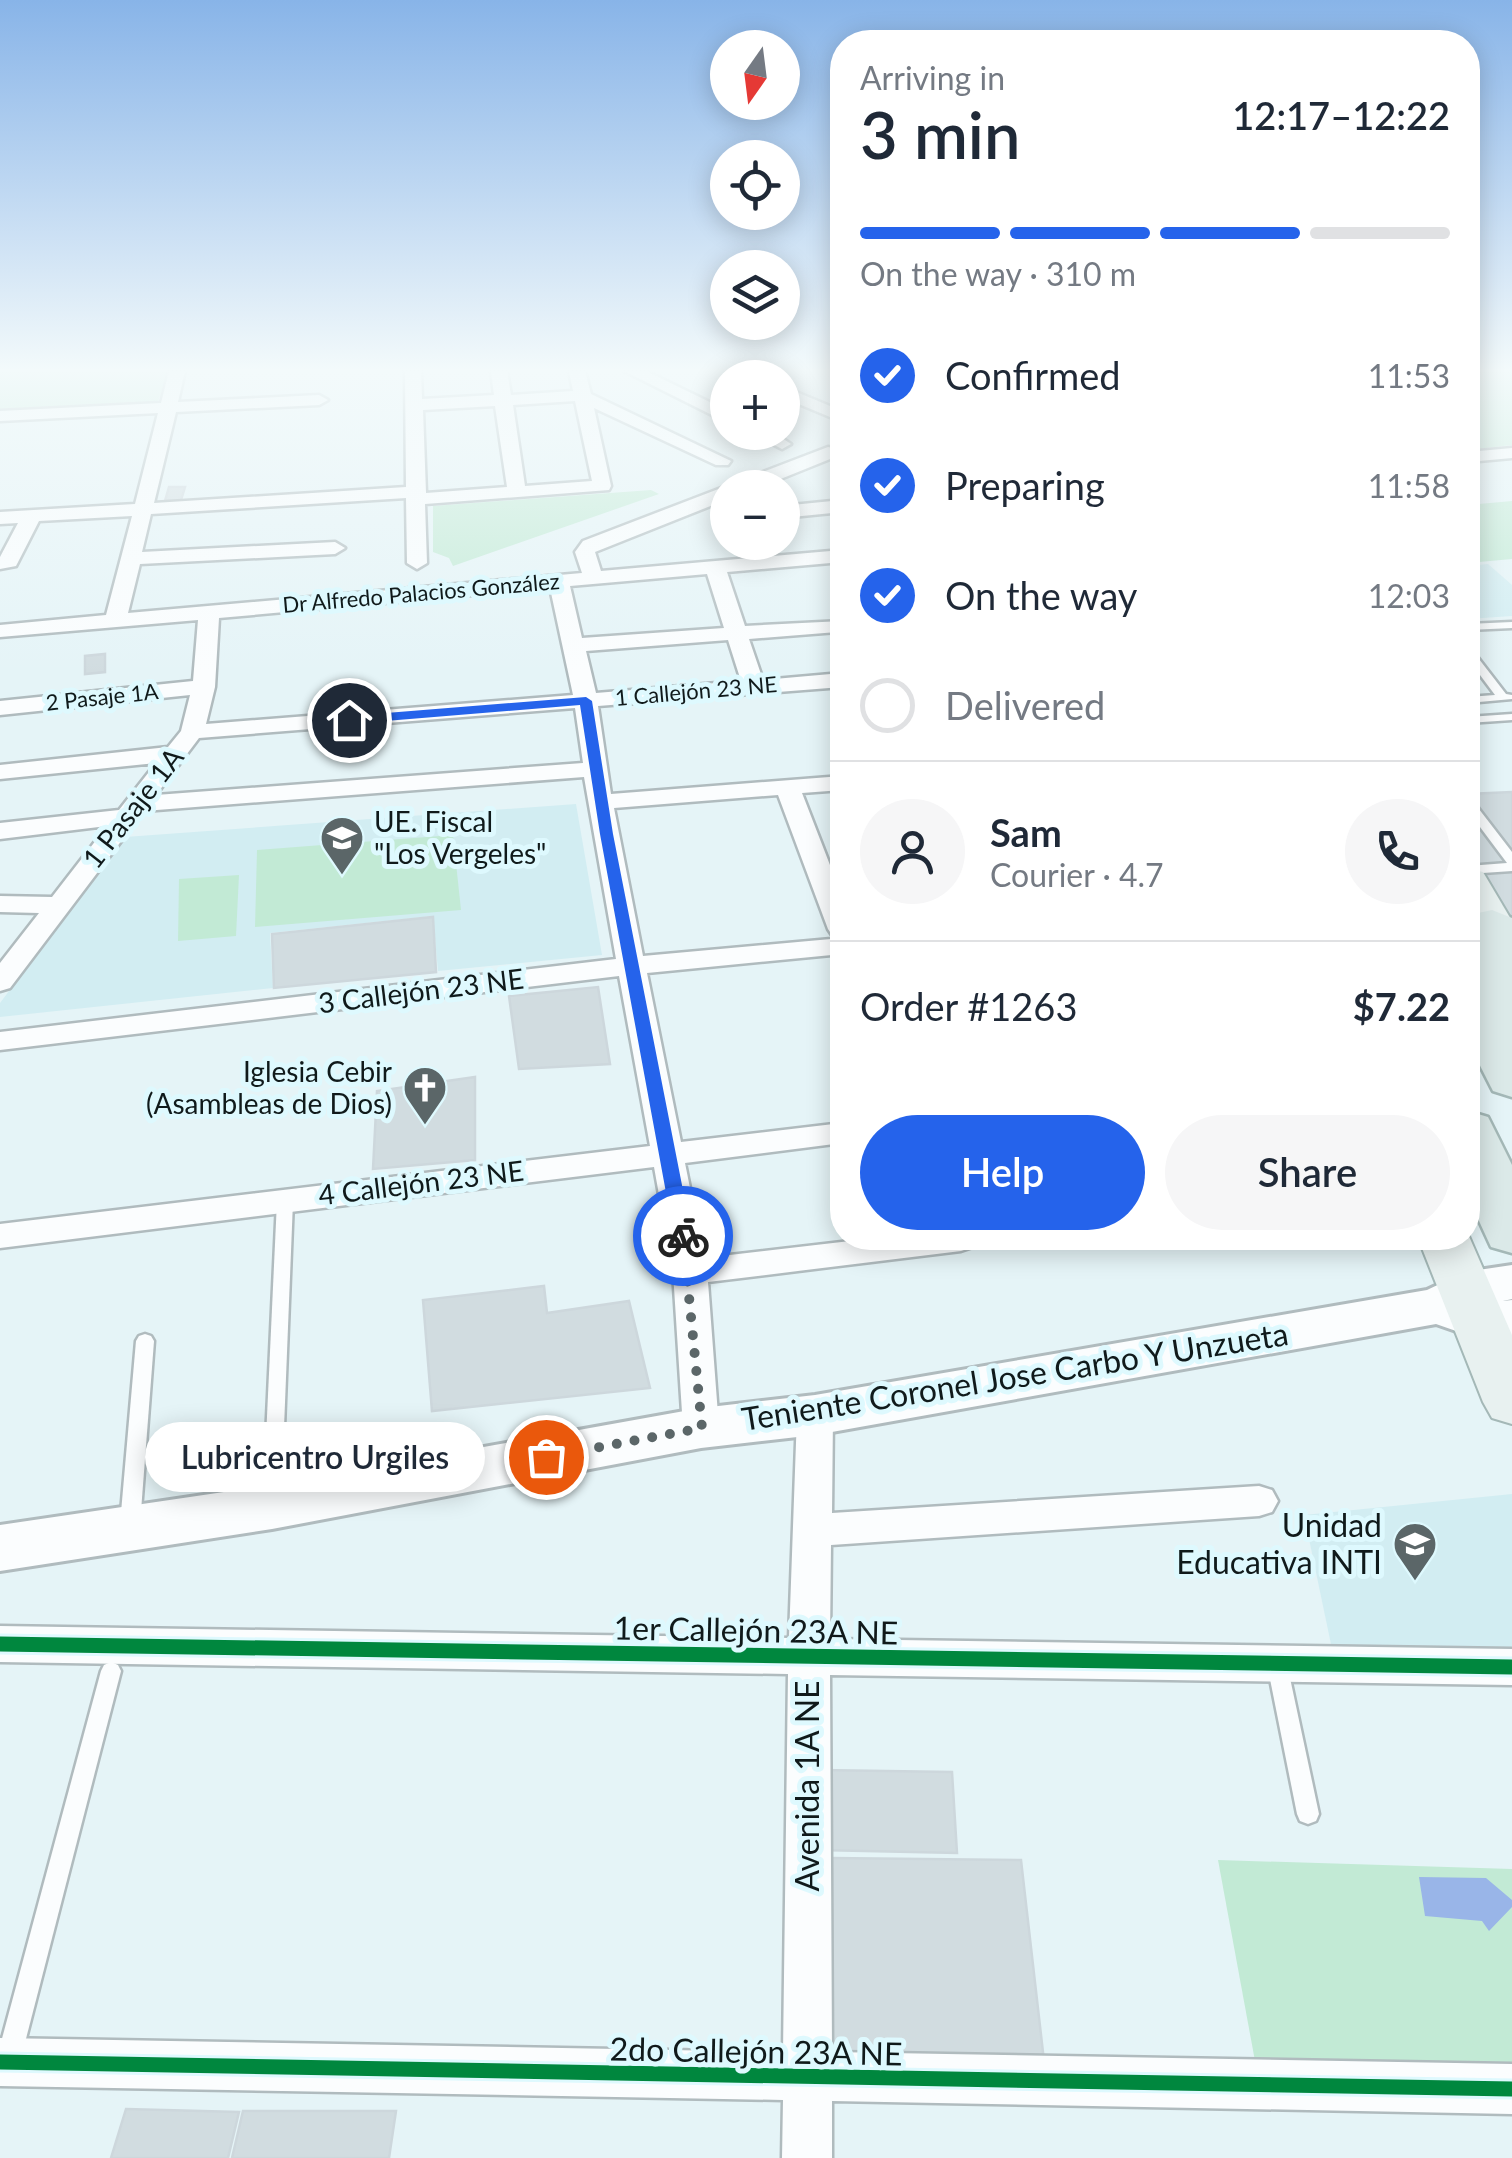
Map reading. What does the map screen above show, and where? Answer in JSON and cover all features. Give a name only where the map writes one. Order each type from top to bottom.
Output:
[{"type":"highway","points":[[1480,997],[1502,942]]},
{"type":"highway","points":[[1480,1013],[1512,1079]]},
{"type":"highway","points":[[1480,1158],[1512,1232]]},
{"type":"main road","points":[[1480,902],[1502,942]]},
{"type":"main road","points":[[1451,1250],[1481,1303],[1512,1402]]},
{"type":"street","points":[[116,619],[151,472]]},
{"type":"street","points":[[416,472],[417,563]]},
{"type":"street","points":[[514,472],[517,494]]},
{"type":"street","points":[[0,518],[517,494],[602,486],[599,472]]},
{"type":"street","points":[[594,580],[586,549],[710,499]]},
{"type":"street","points":[[800,510],[830,507]]},
{"type":"street","points":[[0,562],[10,562],[30,517]]},
{"type":"street","points":[[642,525],[710,519]]},
{"type":"street","points":[[129,559],[335,548]]},
{"type":"street","name":"Dr Alfredo Palacios González","points":[[0,631],[830,557]]},
{"type":"street","points":[[716,569],[754,686]]},
{"type":"street","points":[[559,582],[586,701],[600,802],[690,1272],[702,1428]]},
{"type":"street","name":"1 Pasaje 1A","points":[[3,974],[192,732],[204,687],[209,611]]},
{"type":"street","points":[[571,645],[830,627]]},
{"type":"street","name":"1 Callejón 23 NE","points":[[192,732],[830,681]]},
{"type":"street","name":"2 Pasaje 1A","points":[[0,708],[204,687]]},
{"type":"street","points":[[0,772],[174,754]]},
{"type":"street","points":[[0,831],[134,810],[597,769]]},
{"type":"street","points":[[600,802],[830,784]]},
{"type":"street","points":[[787,787],[830,898]]},
{"type":"street","points":[[0,904],[56,905]]},
{"type":"street","name":"3 Callejón 23 NE","points":[[0,1041],[631,966],[830,947]]},
{"type":"street","name":"4 Callejón 23 NE","points":[[0,1236],[830,1134]]},
{"type":"street","points":[[690,1272],[871,1250]]},
{"type":"street","name":"Teniente Coronel Jose Carbo Y Unzueta","points":[[0,1548],[272,1507],[702,1428],[816,1415],[1481,1303]]},
{"type":"street","name":"Avenida 1A NE","points":[[807,2158],[809,1657],[816,1415]]},
{"type":"street","points":[[814,1530],[1259,1501]]},
{"type":"street","name":"1er Callejón 23A NE","points":[[0,1644],[1512,1667]]},
{"type":"street","name":"2do Callejón 23A NE","points":[[4,2062],[1512,2090]]},
{"type":"lane","points":[[1480,626],[1512,625]]},
{"type":"lane","points":[[1480,666],[1508,697]]},
{"type":"lane","points":[[1480,699],[1508,697]]},
{"type":"lane","points":[[1480,719],[1512,717]]},
{"type":"lane","points":[[1480,820],[1512,864],[1480,868]]},
{"type":"lane","points":[[272,1507],[285,1200]]},
{"type":"lane","points":[[130,1528],[144,1341]]},
{"type":"lane","points":[[1277,1664],[1308,1814]]},
{"type":"lane","points":[[4,2062],[111,1671]]},
{"type":"shaded area","points":[[1488,564],[1512,585],[1512,616],[1480,618],[1480,565]]},
{"type":"shaded area","name":"UE. Fiscal \"Los Vergeles\"","points":[[576,804],[602,955],[438,971],[433,916],[270,933],[273,988],[0,1017],[0,1003],[125,837]]},
{"type":"shaded area","name":"Unidad Educativa INTI","points":[[1512,1494],[1512,1656],[1332,1649],[1304,1515]]},
{"type":"green space","points":[[651,490],[659,494],[453,566],[449,558],[433,552],[433,506]]},
{"type":"green space","points":[[1512,501],[1512,559],[1480,562],[1480,504]]},
{"type":"green space","points":[[453,835],[461,910],[255,927],[257,850]]},
{"type":"green space","points":[[239,875],[236,936],[178,941],[179,879]]},
{"type":"green space","points":[[1218,1860],[1512,1869],[1512,2065],[1255,2061]]},
{"type":"water","points":[[1419,1877],[1486,1878],[1512,1900],[1512,1907],[1489,1931],[1482,1921],[1425,1916]]},
{"type":"building","points":[[169,487],[185,487],[181,500],[165,501]]},
{"type":"building","points":[[105,654],[105,672],[85,674],[85,656]]},
{"type":"building","points":[[1512,792],[1512,928],[1480,870],[1480,793]]},
{"type":"building","points":[[433,917],[436,972],[274,988],[272,934]]},
{"type":"building","points":[[598,987],[610,1064],[519,1069],[509,996]]},
{"type":"building","name":"Iglesia Cebir (Asambleas de Dios)","points":[[475,1077],[475,1160],[373,1169],[377,1091]]},
{"type":"building","points":[[544,1286],[547,1313],[629,1301],[650,1388],[432,1411],[423,1300]]},
{"type":"building","points":[[820,1770],[952,1772],[957,1853],[819,1850]]},
{"type":"building","points":[[830,1858],[1021,1860],[1044,2061],[833,2059]]},
{"type":"building","points":[[126,2109],[239,2112],[228,2158],[111,2158]]},
{"type":"building","points":[[243,2111],[396,2111],[389,2158],[232,2158]]},
{"type":"cycle path","points":[[0,1644],[1512,1667]]},
{"type":"cycle path","points":[[0,2062],[1512,2089]]},
{"type":"way so far","points":[[546,1457],[702,1428],[690,1272],[683,1236]]},
{"type":"place","name":"UE. Fiscal \"Los Vergeles\"","points":[[342,876]]},
{"type":"place","name":"Iglesia Cebir (Asambleas de Dios)","points":[[425,1126]]},
{"type":"place","name":"Lubricentro Urgiles","points":[[546,1457]]},
{"type":"place","name":"Unidad Educativa INTI","points":[[1415,1582]]},
{"type":"route","points":[[349,720],[586,701],[600,802],[683,1236]]}]
